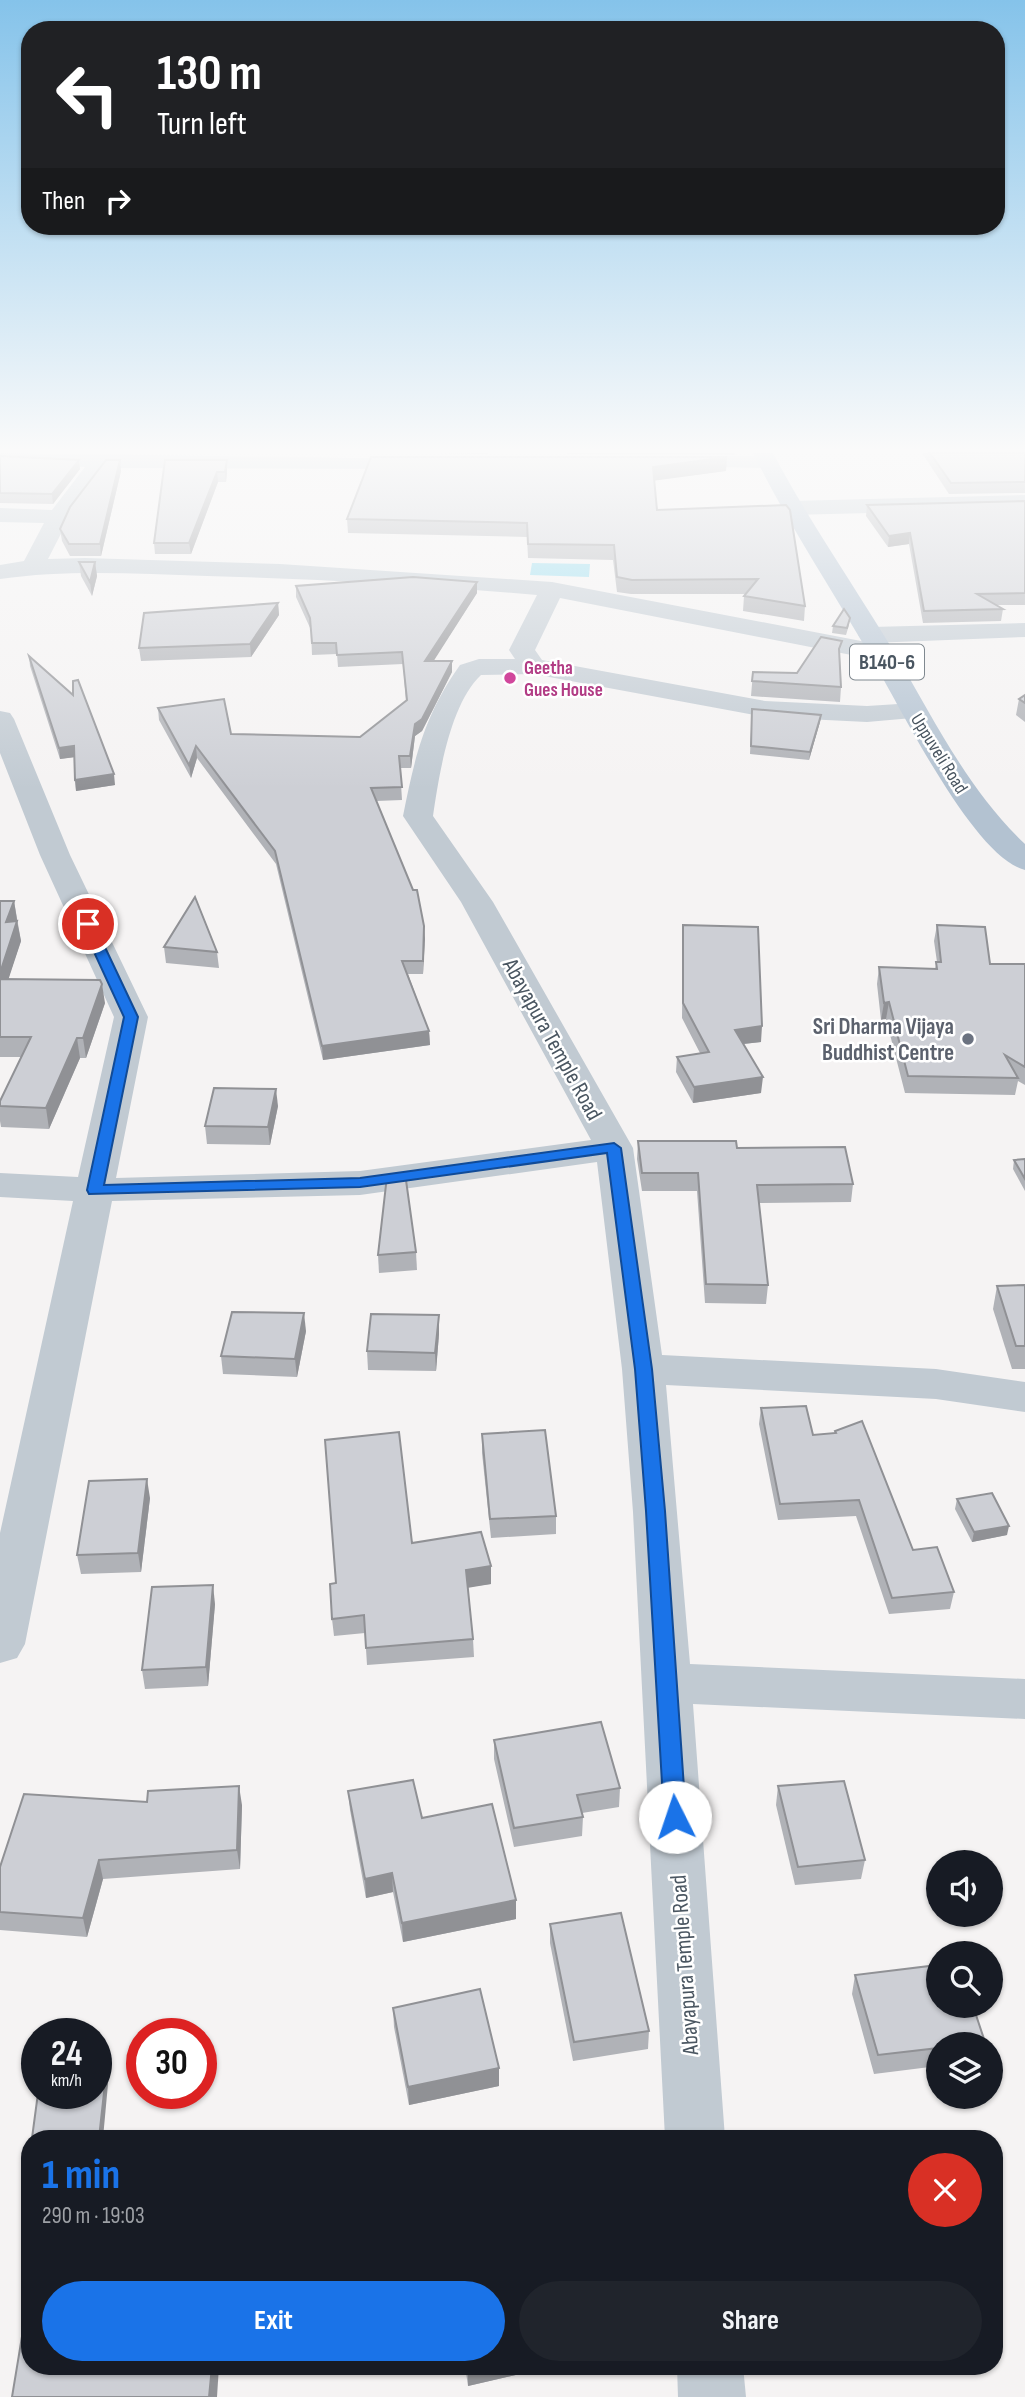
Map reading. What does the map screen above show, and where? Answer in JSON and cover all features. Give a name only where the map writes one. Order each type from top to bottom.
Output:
[{"type":"main road","name":"Uppuveli Road","points":[[827,565],[957,783],[990,827],[1025,861]]},
{"type":"street","points":[[0,572],[33,567],[85,565],[279,571],[463,581],[552,589],[876,644],[1025,629]]},
{"type":"street","points":[[533,666],[522,650],[552,589]]},
{"type":"street","name":"Abayapura Temple Road","points":[[694,2130],[643,1369],[614,1148],[477,902],[418,816],[429,753],[451,699],[469,670],[478,667],[533,666],[765,709],[867,714],[914,711]]},
{"type":"street","points":[[0,719],[55,855],[131,1017],[0,1644]]},
{"type":"street","points":[[0,1185],[95,1190],[360,1183],[614,1148]]},
{"type":"street","points":[[643,1369],[936,1384],[1025,1397]]},
{"type":"street","points":[[666,1683],[1025,1699]]},
{"type":"street","points":[[711,2375],[712,2397]]},
{"type":"water","points":[[532,565],[590,565],[589,577],[530,575]]},
{"type":"building","points":[[81,565],[94,565],[90,582]]},
{"type":"building","points":[[616,565],[799,565],[805,606],[744,596],[758,579],[632,580],[617,577]]},
{"type":"building","points":[[916,565],[1025,565],[1025,593],[977,594],[1003,609],[924,611]]},
{"type":"building","points":[[413,577],[477,582],[425,661],[452,661],[422,719],[415,724],[410,756],[399,756],[402,787],[371,788],[413,890],[417,890],[424,926],[423,961],[402,961],[429,1031],[322,1046],[275,851],[196,746],[189,765],[158,708],[224,699],[231,734],[360,737],[407,700],[402,652],[337,655],[336,643],[312,643],[310,618],[296,586]]},
{"type":"building","points":[[278,603],[250,644],[139,648],[144,613]]},
{"type":"building","points":[[844,609],[850,618],[847,628],[833,626]]},
{"type":"building","points":[[821,637],[842,641],[839,649],[841,687],[752,681],[753,672],[797,673]]},
{"type":"building","points":[[29,656],[73,695],[73,681],[78,680],[114,774],[75,780],[74,746],[59,748]]},
{"type":"building","points":[[752,709],[821,715],[810,752],[751,746]]},
{"type":"building","points":[[195,897],[217,952],[164,947]]},
{"type":"building","points":[[0,901],[14,901],[6,922],[17,921],[0,973]]},
{"type":"building","points":[[683,925],[758,927],[762,1026],[735,1030],[763,1077],[694,1087],[677,1057],[709,1052],[683,1003]]},
{"type":"building","points":[[937,925],[985,927],[990,964],[1025,964],[1025,1067],[1005,1055],[1018,1078],[908,1076],[889,1002],[884,1003],[879,967],[937,969],[936,962],[941,962]]},
{"type":"building","points":[[0,979],[100,980],[102,984],[83,1038],[77,1038],[46,1108],[0,1106],[31,1037],[0,1037]]},
{"type":"building","points":[[214,1088],[276,1089],[268,1127],[205,1126]]},
{"type":"building","points":[[638,1141],[736,1141],[737,1148],[845,1147],[853,1184],[757,1185],[768,1285],[706,1284],[698,1173],[642,1173]]},
{"type":"building","points":[[1025,1159],[1025,1179],[1014,1160]]},
{"type":"building","points":[[405,1173],[416,1252],[378,1255],[387,1176]]},
{"type":"building","points":[[1025,1285],[1025,1346],[1016,1346],[997,1286]]},
{"type":"building","points":[[232,1312],[304,1313],[295,1359],[221,1356]]},
{"type":"building","points":[[371,1314],[439,1315],[435,1353],[367,1351]]},
{"type":"building","points":[[806,1406],[813,1435],[836,1433],[835,1431],[862,1421],[913,1550],[937,1547],[954,1592],[892,1598],[859,1500],[780,1504],[761,1408]]},
{"type":"building","points":[[545,1430],[556,1516],[490,1519],[482,1434]]},
{"type":"building","points":[[399,1432],[412,1543],[481,1532],[491,1566],[466,1570],[473,1639],[366,1648],[364,1615],[332,1619],[330,1584],[336,1583],[325,1440]]},
{"type":"building","points":[[147,1479],[138,1553],[77,1555],[89,1481]]},
{"type":"building","points":[[992,1493],[1009,1526],[974,1532],[957,1499]]},
{"type":"building","points":[[213,1585],[206,1667],[142,1670],[152,1587]]},
{"type":"building","points":[[601,1722],[620,1788],[577,1795],[583,1817],[514,1828],[494,1740]]},
{"type":"building","points":[[413,1780],[422,1818],[492,1804],[516,1900],[402,1923],[392,1873],[365,1879],[348,1791]]},
{"type":"building","points":[[844,1781],[865,1860],[798,1867],[778,1786]]},
{"type":"building","points":[[239,1786],[237,1850],[99,1860],[83,1918],[0,1912],[0,1867],[24,1794],[147,1802],[148,1791]]},
{"type":"building","points":[[621,1913],[649,2031],[574,2042],[550,1924]]},
{"type":"building","points":[[926,1966],[926,2018],[977,2018],[982,2032],[926,2032],[926,2049],[878,2055],[855,1975]]},
{"type":"building","points":[[480,1989],[499,2068],[408,2087],[393,2008]]},
{"type":"building","points":[[36,2109],[102,2109],[100,2130],[33,2130]]},
{"type":"building","points":[[21,2342],[21,2375],[211,2375],[209,2397],[12,2397]]},
{"type":"place","name":"Geetha Gues House","points":[[510,678]]},
{"type":"place","name":"Sri Dharma Vijaya Buddhist Centre","points":[[968,1039]]},
{"type":"route","points":[[88,924],[131,1017],[95,1190],[360,1183],[614,1148],[643,1369],[656,1511],[675,1817]]}]
